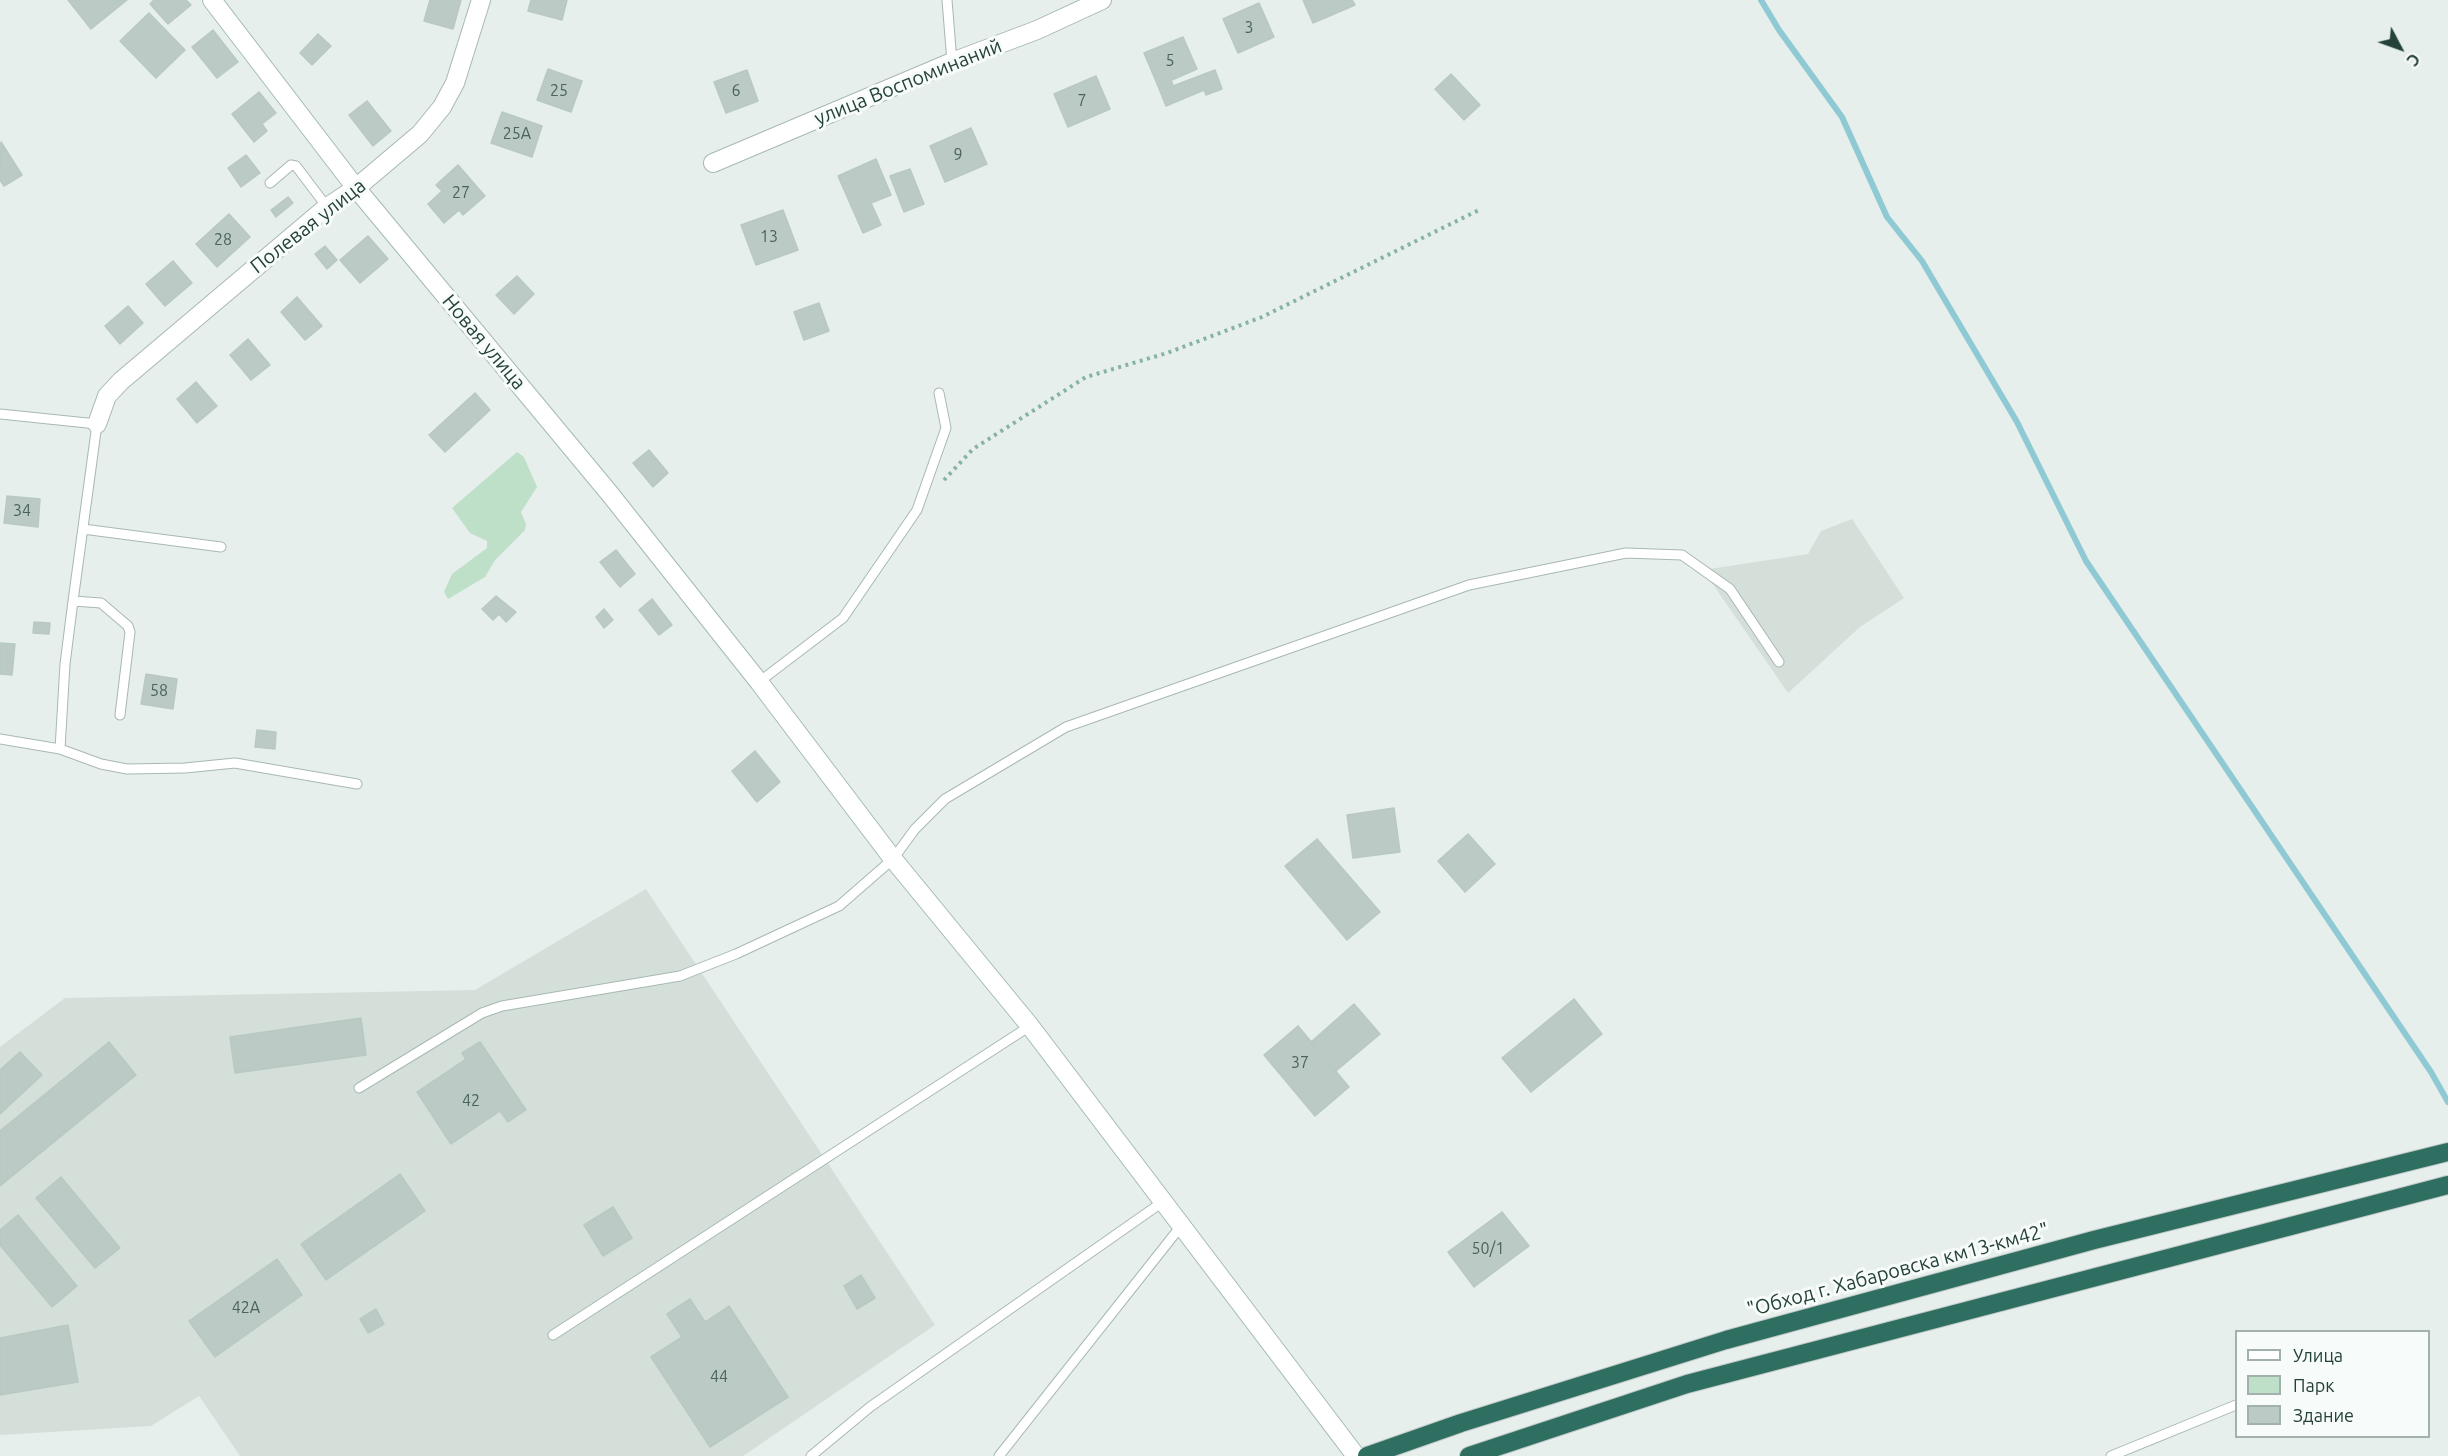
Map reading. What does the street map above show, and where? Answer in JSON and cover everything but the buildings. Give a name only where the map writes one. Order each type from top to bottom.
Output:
[{"type":"highway","name":"\"Обход г. Хабаровска км13-км42\"","points":[[1367,1456],[1461,1423],[1726,1340],[2094,1240],[2448,1152]]},
{"type":"highway","points":[[1469,1456],[1687,1384],[2448,1185]]},
{"type":"main road","name":"Новая улица","points":[[212,0],[356,188],[610,494],[759,682],[893,859],[1030,1026],[1356,1456]]},
{"type":"main road","name":"Полевая улица","points":[[97,424],[107,396],[121,381],[327,207],[356,188],[420,134],[442,107],[455,84],[481,0]]},
{"type":"main road","name":"улица Воспоминаний","points":[[713,163],[952,62],[1037,30],[1102,0]]},
{"type":"lane","points":[[946,0],[952,62]]},
{"type":"lane","points":[[270,183],[291,165],[296,166],[327,207]]},
{"type":"lane","points":[[759,682],[843,618],[917,510],[946,428],[939,393]]},
{"type":"lane","points":[[0,414],[97,424],[65,664],[60,749]]},
{"type":"lane","points":[[83,529],[220,547]]},
{"type":"lane","points":[[359,1088],[482,1013],[502,1006],[680,975],[735,954],[839,906],[893,859],[915,829],[945,799],[1066,727],[1469,585],[1626,553],[1682,555],[1730,589],[1779,662]]},
{"type":"lane","points":[[73,601],[101,603],[128,626],[130,632],[120,715]]},
{"type":"lane","points":[[0,739],[60,749],[101,764],[127,769],[235,764],[357,783]]},
{"type":"lane","points":[[553,1335],[1030,1026]]},
{"type":"lane","points":[[811,1456],[870,1407],[1164,1201]]},
{"type":"lane","points":[[999,1456],[1181,1226]]},
{"type":"lane","points":[[2111,1456],[2235,1405]]},
{"type":"path","points":[[941,484],[973,449],[1086,377],[1167,353],[1262,317],[1479,210]]},
{"type":"shaded area","points":[[1852,519],[1904,598],[1860,627],[1788,693],[1703,570],[1808,554],[1821,531]]},
{"type":"shaded area","points":[[646,889],[935,1325],[743,1456],[240,1456],[199,1396],[151,1426],[0,1435],[0,1047],[65,998],[475,990]]},
{"type":"green space","points":[[517,452],[524,457],[537,487],[521,512],[526,524],[525,530],[495,560],[485,577],[448,599],[444,592],[452,574],[487,548],[487,541],[470,533],[452,508]]},
{"type":"waterway","points":[[1761,0],[1779,30],[1842,117],[1887,217],[1922,261],[2017,422],[2086,561],[2431,1072],[2448,1102]]}]
